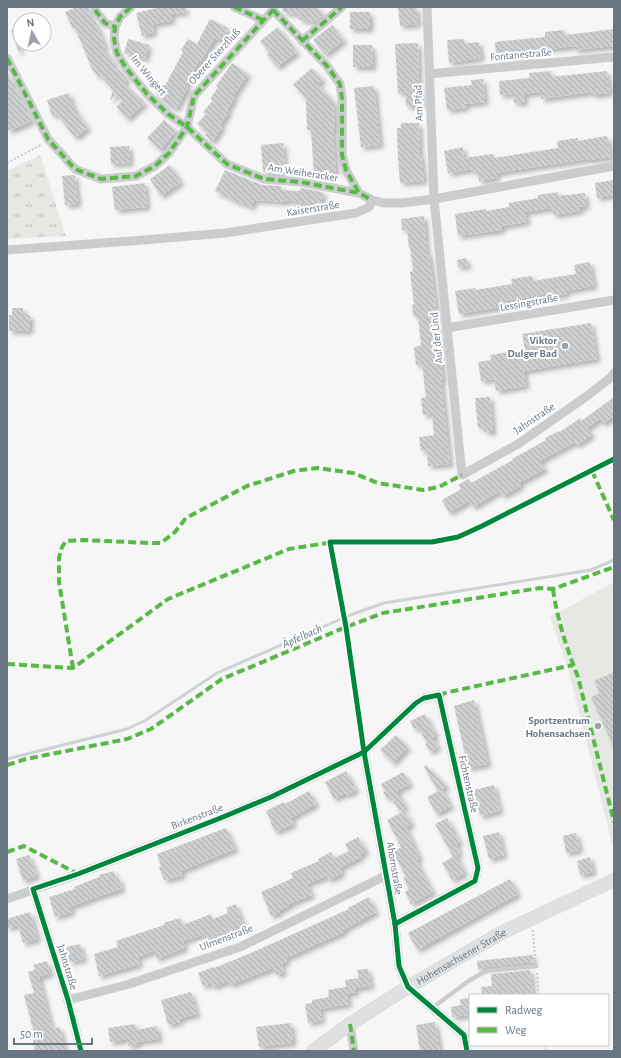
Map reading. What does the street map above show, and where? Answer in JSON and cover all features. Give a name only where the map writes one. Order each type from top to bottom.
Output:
[{"type":"street","points":[[96,10],[105,23],[115,26],[120,17],[131,7]]},
{"type":"street","points":[[234,7],[263,20]]},
{"type":"street","points":[[302,41],[342,7]]},
{"type":"street","name":"Am Pfad","points":[[428,7],[434,199]]},
{"type":"street","name":"Oberer Sterzfluß","points":[[7,58],[48,139],[75,169],[101,179],[136,176],[155,166],[169,153],[187,127],[194,96],[273,9]]},
{"type":"street","name":"Am Weiheracker","points":[[273,9],[327,66],[340,84],[342,98],[342,155],[346,170],[359,193]]},
{"type":"street","name":"Im Wingert","points":[[115,26],[114,39],[117,53],[126,68],[147,94],[168,114],[187,127]]},
{"type":"street","name":"Fontanestraße","points":[[429,74],[614,57]]},
{"type":"street","name":"Am Weiheracker","points":[[187,127],[227,164],[264,178],[301,182],[359,193],[372,200]]},
{"type":"street","points":[[372,200],[384,203],[402,203],[434,199],[614,166]]},
{"type":"street","name":"Auf der Lind","points":[[434,199],[462,475]]},
{"type":"street","name":"Kaiserstraße","points":[[7,250],[225,233],[356,213],[369,207],[372,200]]},
{"type":"street","name":"Lessingstraße","points":[[447,328],[614,300]]},
{"type":"street","name":"Jahnstraße","points":[[462,475],[524,440],[587,396],[610,378],[614,373]]},
{"type":"street","name":"Fichtenstraße","points":[[364,752],[416,703],[424,698],[439,695],[478,868],[475,881],[395,924]]},
{"type":"street","name":"Ahornstraße","points":[[364,752],[385,876],[395,924],[399,966],[408,987]]},
{"type":"street","name":"Birkenstraße","points":[[7,899],[78,874],[271,797],[364,752]]},
{"type":"street","name":"Ulmenstraße","points":[[68,1000],[126,985],[240,947],[385,876]]},
{"type":"street","name":"Hohensachsener Straße","points":[[314,1051],[350,1024],[408,987],[501,933],[614,880]]},
{"type":"street","name":"Jahnstraße","points":[[33,889],[68,1000],[81,1051]]},
{"type":"street","points":[[408,987],[464,1035],[467,1051]]},
{"type":"street","points":[[350,1024],[354,1051]]},
{"type":"lane","points":[[432,1008],[486,971],[536,966]]},
{"type":"path","points":[[7,163],[35,149],[48,139]]},
{"type":"path","points":[[533,918],[539,994]]},
{"type":"green space","points":[[40,155],[66,236],[7,239],[7,171]]},
{"type":"green space","name":"Sportzentrum Hohensachsen","points":[[614,582],[614,843],[612,843],[568,669],[550,617]]},
{"type":"building","points":[[76,7],[90,7],[89,11],[94,22],[96,22],[106,48],[101,46],[112,59],[118,73],[119,69],[127,79],[124,83],[145,103],[127,119],[116,107],[122,101],[116,94],[110,100],[113,90],[100,75],[98,77],[92,69],[75,28],[73,29],[65,12]]},
{"type":"building","points":[[161,7],[186,7],[186,12],[171,14],[172,21],[153,24],[154,32],[142,36],[136,13]]},
{"type":"building","points":[[283,7],[318,7],[323,15],[315,22],[299,20],[300,15],[284,12],[282,11]]},
{"type":"building","points":[[398,7],[416,7],[418,24],[400,26]]},
{"type":"building","points":[[350,12],[370,12],[370,29],[350,29]]},
{"type":"building","points":[[210,19],[228,28],[221,41],[215,38],[200,62],[199,61],[186,86],[188,87],[176,109],[165,103],[155,93],[160,84],[165,86],[183,52],[181,50],[188,39],[197,44]]},
{"type":"building","points":[[332,25],[344,40],[325,55],[313,40]]},
{"type":"building","points":[[278,27],[297,52],[277,67],[267,55],[269,53],[260,41]]},
{"type":"building","points":[[614,29],[614,46],[575,50],[575,46],[533,51],[533,55],[509,57],[509,55],[496,57],[495,42],[545,37],[545,32],[564,30],[565,35]]},
{"type":"building","points":[[128,39],[149,45],[145,59],[124,53]]},
{"type":"building","points":[[464,39],[464,44],[479,42],[481,58],[449,63],[447,40]]},
{"type":"building","points":[[418,43],[419,82],[422,105],[406,106],[405,92],[398,93],[395,44]]},
{"type":"building","points":[[353,45],[372,45],[373,67],[353,67]]},
{"type":"building","points":[[232,63],[248,74],[233,97],[235,98],[227,110],[229,112],[220,125],[222,127],[212,142],[205,135],[207,133],[197,124],[206,114],[203,112],[213,100],[210,99],[218,87],[216,86]]},
{"type":"building","points":[[312,68],[323,80],[318,84],[334,102],[335,129],[333,130],[336,173],[314,175],[311,130],[307,130],[306,99],[293,84]]},
{"type":"building","points":[[7,71],[32,121],[9,131],[7,126]]},
{"type":"building","points":[[551,71],[551,77],[607,71],[610,93],[592,95],[592,92],[541,99],[541,92],[524,94],[525,102],[514,103],[513,94],[500,95],[499,81],[530,78],[529,73]]},
{"type":"building","points":[[483,79],[485,102],[465,104],[466,108],[447,110],[444,88],[472,85],[471,80]]},
{"type":"building","points":[[374,86],[380,145],[361,147],[354,88]]},
{"type":"building","points":[[69,93],[74,108],[88,128],[75,138],[57,114],[52,116],[47,100]]},
{"type":"building","points":[[164,120],[176,131],[160,150],[147,138]]},
{"type":"building","points":[[401,123],[419,123],[420,156],[421,155],[424,181],[400,183],[397,128],[401,128]]},
{"type":"building","points":[[607,136],[611,157],[496,173],[497,178],[479,181],[478,173],[474,173],[473,169],[448,173],[444,151],[463,147],[464,158],[493,154],[494,158],[558,148],[557,141],[578,138],[578,141]]},
{"type":"building","points":[[283,143],[285,169],[282,169],[282,174],[263,172],[261,145]]},
{"type":"building","points":[[129,146],[130,163],[111,164],[110,147]]},
{"type":"building","points":[[170,165],[181,182],[161,196],[150,179]]},
{"type":"building","points":[[225,170],[262,185],[281,186],[281,190],[300,191],[300,188],[323,192],[321,206],[287,200],[287,202],[254,200],[252,207],[237,202],[215,191]]},
{"type":"building","points":[[62,176],[75,176],[78,204],[65,205]]},
{"type":"building","points":[[614,180],[614,195],[597,198],[595,183]]},
{"type":"building","points":[[145,183],[147,207],[115,210],[112,187]]},
{"type":"building","points":[[558,192],[558,196],[585,193],[586,206],[580,207],[580,211],[553,215],[552,208],[525,212],[527,222],[502,226],[502,230],[458,236],[455,214],[509,207],[509,203],[538,198],[538,195]]},
{"type":"building","points":[[424,216],[427,253],[429,253],[435,298],[443,380],[441,380],[450,464],[428,466],[427,450],[421,451],[419,437],[434,435],[432,414],[423,415],[421,398],[426,397],[422,364],[416,365],[414,347],[421,346],[418,316],[413,316],[412,305],[414,304],[410,272],[413,271],[407,230],[402,230],[401,219]]},
{"type":"building","points":[[466,258],[468,266],[458,267],[457,260]]},
{"type":"building","points":[[590,262],[594,286],[566,291],[567,294],[548,297],[547,294],[506,301],[507,306],[459,314],[455,291],[475,288],[475,290],[512,284],[511,279],[532,276],[533,281],[576,274],[574,265]]},
{"type":"building","points":[[12,308],[23,308],[23,315],[30,315],[30,331],[9,331],[9,315],[12,315]]},
{"type":"building","points":[[591,323],[597,359],[524,371],[526,386],[496,391],[494,379],[481,381],[478,362],[491,360],[490,355],[525,349],[522,334]]},
{"type":"building","points":[[490,397],[493,432],[485,432],[485,427],[478,428],[475,398]]},
{"type":"building","points":[[614,397],[614,416],[603,424],[600,419],[587,428],[592,435],[577,445],[575,442],[540,461],[545,469],[519,483],[521,486],[502,496],[500,491],[473,507],[469,501],[449,513],[442,500],[461,489],[458,485],[468,479],[471,483],[513,460],[512,459],[546,440],[545,438],[559,431],[560,432],[580,418],[581,421]]},
{"type":"building","points":[[614,672],[614,748],[591,697],[600,693],[594,681]]},
{"type":"building","points":[[474,700],[488,764],[468,768],[454,706]]},
{"type":"building","points":[[425,714],[436,735],[433,737],[438,747],[430,752],[418,727],[414,729],[410,721]]},
{"type":"building","points":[[396,735],[408,747],[393,763],[380,750]]},
{"type":"building","points":[[426,765],[447,786],[442,789],[451,806],[436,814],[427,797],[438,791],[424,767]]},
{"type":"building","points":[[346,771],[356,790],[347,795],[346,793],[334,799],[325,782]]},
{"type":"building","points":[[403,772],[410,784],[397,791],[406,807],[399,811],[391,797],[387,799],[381,784]]},
{"type":"building","points":[[494,785],[500,811],[480,816],[474,790]]},
{"type":"building","points":[[309,791],[316,804],[291,818],[294,824],[275,832],[266,811],[284,802],[285,804]]},
{"type":"building","points":[[404,811],[412,824],[406,827],[420,858],[416,860],[433,892],[411,904],[405,892],[409,889],[403,878],[406,877],[393,852],[401,847],[387,820]]},
{"type":"building","points":[[447,818],[460,842],[456,844],[460,853],[456,855],[465,873],[452,880],[442,863],[453,857],[435,824]]},
{"type":"building","points":[[226,828],[235,849],[181,871],[182,876],[164,880],[159,867],[161,866],[157,854]]},
{"type":"building","points":[[499,832],[504,855],[489,859],[483,836]]},
{"type":"building","points":[[576,833],[580,850],[566,853],[563,836]]},
{"type":"building","points":[[358,837],[366,851],[360,855],[361,857],[340,868],[342,873],[329,880],[327,876],[307,884],[312,895],[289,904],[289,906],[280,910],[280,912],[271,916],[261,892],[293,878],[291,873],[319,861],[318,859],[331,852],[334,858],[349,851],[345,844]]},
{"type":"building","points":[[29,855],[37,876],[23,881],[16,859]]},
{"type":"building","points":[[590,857],[593,872],[580,875],[577,861]]},
{"type":"building","points":[[114,871],[116,879],[119,878],[122,889],[70,907],[72,912],[55,917],[49,897],[75,889],[74,887],[99,877],[99,875]]},
{"type":"building","points":[[510,879],[518,894],[417,950],[408,933]]},
{"type":"building","points":[[369,897],[376,912],[343,930],[344,932],[286,958],[287,962],[281,964],[284,972],[277,975],[273,968],[230,985],[229,981],[213,987],[211,983],[203,986],[198,973],[251,953],[349,909],[348,908]]},
{"type":"building","points":[[236,904],[244,926],[204,941],[202,935],[183,941],[185,948],[156,959],[154,951],[138,957],[140,964],[99,976],[94,954],[118,947],[116,941],[180,918],[183,925],[211,914],[213,919],[228,913],[226,908]]},
{"type":"building","points":[[30,912],[38,939],[23,943],[18,925],[7,928],[7,919]]},
{"type":"building","points":[[80,944],[84,959],[70,962],[66,947]]},
{"type":"building","points":[[533,955],[534,962],[486,967],[478,970],[477,961]]},
{"type":"building","points":[[47,961],[50,974],[39,977],[52,1029],[60,1027],[65,1051],[35,1051],[32,1034],[34,1033],[24,995],[34,993],[28,972],[35,970],[33,965]]},
{"type":"building","points":[[368,969],[371,986],[355,988],[356,992],[347,994],[349,1004],[320,1009],[322,1020],[308,1023],[305,1004],[312,1003],[312,1000],[329,997],[328,990],[346,987],[345,980],[359,978],[357,970]]},
{"type":"building","points":[[530,970],[533,994],[482,994],[481,987],[492,986],[491,974]]},
{"type":"building","points":[[191,992],[197,1014],[179,1019],[180,1022],[168,1025],[161,1000]]},
{"type":"building","points":[[469,998],[469,1015],[452,1017],[451,1007],[461,1005],[460,999]]},
{"type":"building","points":[[435,1022],[440,1051],[420,1051],[416,1025]]},
{"type":"building","points":[[291,1023],[293,1043],[259,1047],[256,1027]]},
{"type":"building","points":[[135,1024],[136,1030],[157,1026],[159,1039],[137,1042],[138,1044],[128,1046],[127,1039],[110,1042],[108,1028]]},
{"type":"waterway","name":"Äpfelbach","points":[[7,759],[127,729],[146,720],[217,673],[350,615],[384,603],[591,570],[614,560]]},
{"type":"marked path","points":[[131,7],[120,17],[115,27],[114,39],[117,53],[126,68],[147,94],[168,114],[187,127],[227,164],[264,179],[301,182],[359,193]]},
{"type":"marked path","points":[[234,7],[263,20]]},
{"type":"marked path","points":[[7,58],[48,139],[75,169],[101,179],[136,176],[155,166],[169,153],[187,127],[194,96],[273,10],[274,7]]},
{"type":"marked path","points":[[302,41],[342,7]]},
{"type":"marked path","points":[[95,10],[105,23],[115,27]]},
{"type":"marked path","points":[[273,10],[327,66],[340,84],[342,98],[342,155],[346,170],[359,193],[372,200]]},
{"type":"marked path","points":[[73,668],[59,582],[59,558],[62,547],[66,541],[83,540],[161,543],[175,532],[186,518],[247,486],[294,471],[317,468],[353,473],[378,483],[423,490],[439,487],[462,475]]},
{"type":"marked path","points":[[592,471],[614,520]]},
{"type":"marked path","points":[[7,664],[73,668],[168,599],[289,549],[333,542]]},
{"type":"marked path","points":[[7,765],[26,759],[127,739],[151,729],[222,679],[383,613],[540,588],[553,589],[614,567]]},
{"type":"marked path","points":[[553,589],[566,645],[578,677],[614,822]]},
{"type":"marked path","points":[[439,695],[573,665]]},
{"type":"marked path","points":[[7,852],[24,846],[78,874]]},
{"type":"marked path","points":[[350,1024],[354,1051]]},
{"type":"cycle path","points":[[467,1051],[464,1035],[408,987],[399,966],[395,924],[364,752],[346,627],[330,542],[432,542],[458,537],[614,459]]},
{"type":"cycle path","points":[[81,1051],[68,1000],[33,889],[78,874],[271,797],[364,752],[416,703],[424,698],[439,695],[478,868],[475,881],[395,924]]},
{"type":"place","name":"Viktor Dulger Bad","points":[[565,346]]},
{"type":"place","name":"Sportzentrum Hohensachsen","points":[[598,726]]}]
